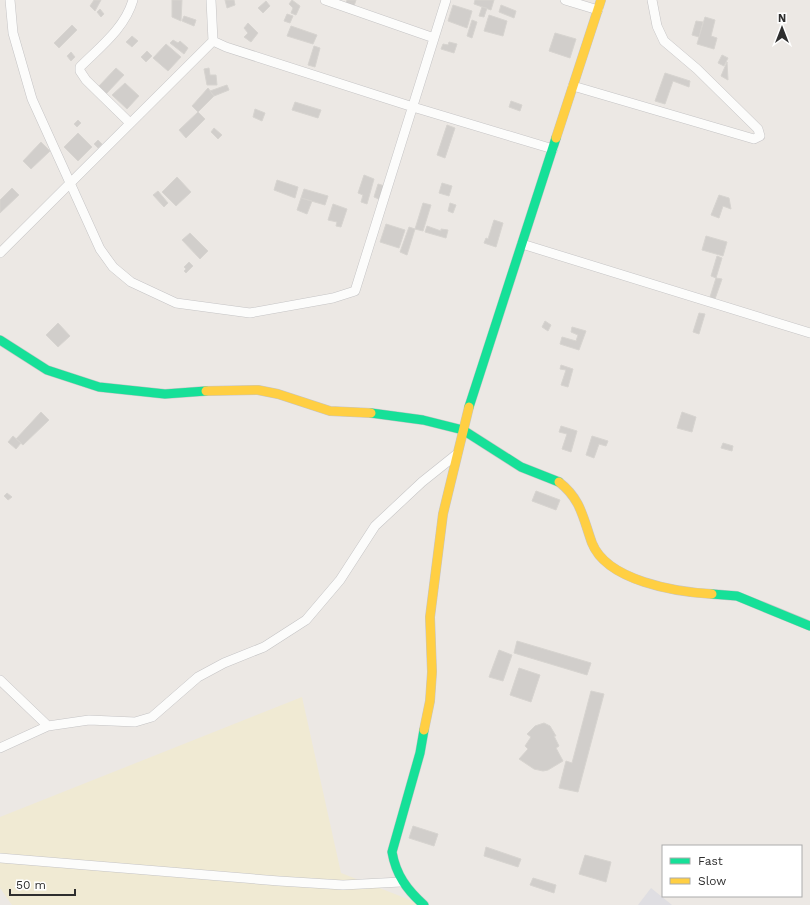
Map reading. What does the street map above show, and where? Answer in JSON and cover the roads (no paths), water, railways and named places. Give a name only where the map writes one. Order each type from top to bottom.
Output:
[{"type":"street","points":[[10,0],[13,33],[32,99],[100,249],[113,266],[131,282],[176,303],[250,313],[333,298],[356,291],[446,0]]},
{"type":"street","points":[[130,123],[86,80],[80,71],[80,67],[120,26],[127,15],[133,0]]},
{"type":"street","points":[[0,253],[213,41],[212,0]]},
{"type":"street","points":[[325,0],[434,38]]},
{"type":"street","points":[[565,0],[598,10]]},
{"type":"street","points":[[424,905],[407,890],[401,882],[393,862],[392,852],[420,754],[430,701],[432,672],[430,618],[443,514],[463,430],[479,373],[601,0]]},
{"type":"street","points":[[573,86],[754,139],[760,136],[758,128],[697,69],[664,41],[657,26],[652,0]]},
{"type":"street","points":[[213,41],[226,48],[553,149]]},
{"type":"street","points":[[522,244],[810,333]]},
{"type":"street","points":[[0,340],[48,370],[99,388],[165,394],[229,390],[258,390],[278,394],[325,410],[383,414],[423,420],[463,430],[521,467],[557,481],[569,490],[578,502],[592,545],[609,565],[640,581],[682,592],[737,596],[810,626]]},
{"type":"street","points":[[0,748],[48,726],[89,720],[135,722],[152,717],[198,677],[224,662],[264,647],[306,620],[340,580],[375,526],[422,482],[457,454]]},
{"type":"street","points":[[0,680],[48,726]]},
{"type":"street","points":[[0,858],[343,885],[401,882]]}]
